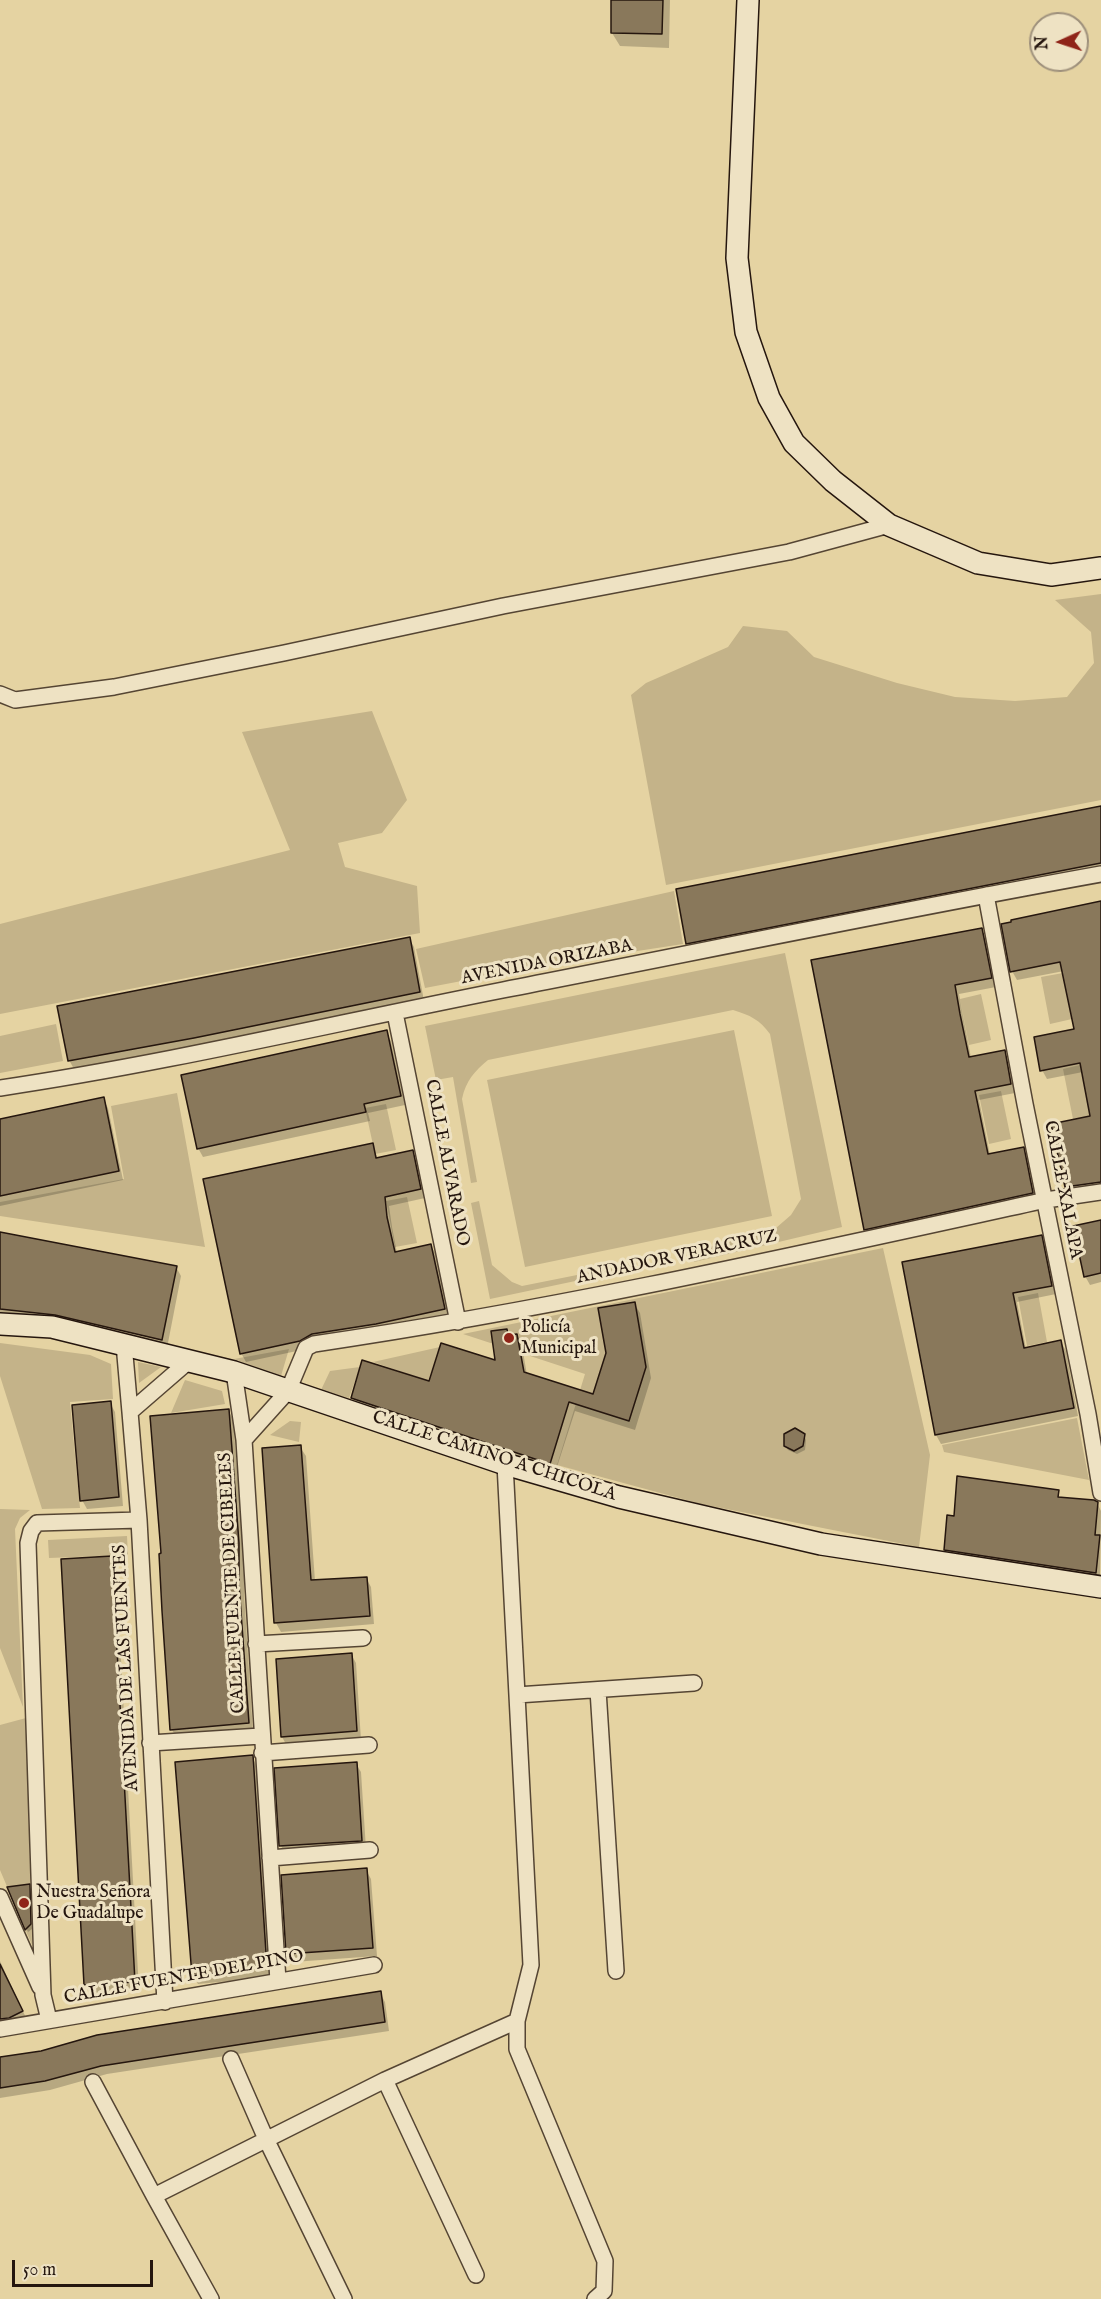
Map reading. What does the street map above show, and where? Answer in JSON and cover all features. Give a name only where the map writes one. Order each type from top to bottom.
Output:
[{"type":"street","points":[[748,0],[737,258],[746,332],[769,398],[794,442],[834,482],[888,525],[978,563],[1051,575],[1101,568]]},
{"type":"street","points":[[0,694],[15,700],[114,687],[559,595],[789,552],[888,525]]},
{"type":"street","name":"AVENIDA ORIZABA","points":[[0,1089],[102,1073],[986,895],[1101,874]]},
{"type":"street","name":"CALLE XALAPA","points":[[986,895],[1046,1200],[1094,1413],[1101,1493]]},
{"type":"street","name":"CALLE ALVARADO","points":[[395,1013],[458,1322]]},
{"type":"street","name":"ANDADOR VERACRUZ","points":[[288,1391],[306,1348],[314,1344],[458,1322],[662,1282],[1046,1200],[1101,1192]]},
{"type":"street","name":"CALLE CAMINO A CHICOLA","points":[[0,1324],[52,1327],[234,1372],[505,1464],[619,1497],[821,1544],[1100,1582]]},
{"type":"street","name":"AVENIDA DE LAS FUENTES","points":[[124,1344],[139,1520],[165,2002]]},
{"type":"street","points":[[130,1412],[190,1360]]},
{"type":"street","points":[[234,1372],[244,1440]]},
{"type":"street","name":"CALLE FUENTE DE CIBELES","points":[[262,1753],[244,1440],[288,1391]]},
{"type":"street","points":[[505,1464],[531,1965],[517,2020],[517,2049],[606,2261],[604,2291],[596,2299]]},
{"type":"street","points":[[49,2020],[44,1995],[28,1543],[31,1531],[37,1523],[139,1520]]},
{"type":"street","points":[[256,1644],[363,1638]]},
{"type":"street","points":[[517,1695],[694,1683]]},
{"type":"street","points":[[598,1690],[616,1971]]},
{"type":"street","points":[[150,1743],[261,1736]]},
{"type":"street","points":[[278,1981],[262,1753],[369,1745]]},
{"type":"street","points":[[270,1858],[370,1850]]},
{"type":"street","points":[[0,1897],[44,1995]]},
{"type":"street","name":"CALLE FUENTE DEL PINO","points":[[0,2029],[374,1965]]},
{"type":"street","points":[[154,2196],[385,2080],[517,2020]]},
{"type":"street","points":[[231,2059],[266,2139],[344,2299]]},
{"type":"street","points":[[385,2080],[476,2275]]},
{"type":"street","points":[[93,2082],[212,2299]]},
{"type":"shaded area","points":[[1101,594],[1101,800],[666,885],[631,695],[646,683],[728,647],[743,626],[787,631],[814,657],[897,683],[955,697],[1015,701],[1067,697],[1094,663],[1091,632],[1055,600]]},
{"type":"shaded area","points":[[372,711],[407,800],[382,833],[338,843],[345,867],[417,886],[420,933],[0,1014],[0,924],[290,850],[242,732]]},
{"type":"shaded area","points":[[674,891],[683,944],[540,966],[425,988],[416,949]]},
{"type":"shaded area","points":[[785,953],[842,1227],[694,1262],[692,1252],[776,1228],[791,1215],[801,1199],[770,1034],[754,1019],[733,1010],[488,1060],[472,1076],[462,1099],[477,1182],[471,1183],[453,1077],[436,1080],[425,1026]]},
{"type":"shaded area","points":[[1063,973],[1072,1019],[1050,1024],[1041,977]]},
{"type":"shaded area","points":[[981,994],[991,1040],[969,1045],[960,999]]},
{"type":"shaded area","points":[[56,1024],[63,1061],[0,1073],[0,1036]]},
{"type":"shaded area","points":[[734,1030],[772,1216],[525,1267],[487,1080]]},
{"type":"shaded area","points":[[1080,1065],[1090,1116],[1073,1119],[1063,1069]]},
{"type":"shaded area","points":[[1001,1091],[1011,1139],[989,1144],[979,1095]]},
{"type":"shaded area","points":[[177,1093],[205,1247],[0,1216],[0,1202],[124,1179],[111,1106]]},
{"type":"shaded area","points":[[386,1104],[396,1150],[375,1154],[365,1108]]},
{"type":"shaded area","points":[[407,1197],[417,1243],[395,1247],[386,1201]]},
{"type":"shaded area","points":[[479,1201],[492,1265],[512,1282],[522,1286],[637,1263],[637,1268],[490,1299],[471,1203]]},
{"type":"shaded area","points":[[883,1248],[930,1455],[919,1547],[701,1504],[557,1465],[585,1374],[463,1334]]},
{"type":"shaded area","points":[[1038,1293],[1047,1342],[1027,1346],[1018,1297]]},
{"type":"shaded area","points":[[0,1343],[90,1355],[111,1364],[113,1399],[70,1402],[80,1508],[42,1509],[0,1376]]},
{"type":"shaded area","points":[[440,1347],[428,1381],[373,1362]]},
{"type":"shaded area","points":[[289,1349],[281,1376],[234,1359]]},
{"type":"shaded area","points":[[138,1362],[161,1367],[139,1383]]},
{"type":"shaded area","points":[[360,1367],[349,1398],[321,1390],[330,1371]]},
{"type":"shaded area","points":[[185,1380],[222,1391],[225,1404],[171,1413]]},
{"type":"shaded area","points":[[1077,1418],[1089,1480],[944,1452],[942,1445]]},
{"type":"shaded area","points":[[290,1421],[301,1422],[299,1442],[270,1435]]},
{"type":"shaded area","points":[[0,1509],[30,1510],[20,1518],[15,1529],[23,1707],[0,1648]]},
{"type":"shaded area","points":[[127,1536],[128,1555],[49,1558],[48,1540]]},
{"type":"shaded area","points":[[26,1718],[32,1945],[0,1870],[0,1725]]},
{"type":"building","points":[[611,0],[663,0],[662,34],[611,33]]},
{"type":"building","points":[[1101,806],[1101,863],[686,944],[676,889]]},
{"type":"building","points":[[1101,901],[1101,1182],[1065,1187],[1051,1124],[1090,1116],[1080,1063],[1040,1071],[1034,1037],[1074,1029],[1060,962],[1010,972],[1001,924]]},
{"type":"building","points":[[982,928],[992,978],[955,985],[960,1014],[969,1057],[1005,1050],[1011,1084],[975,1091],[988,1154],[1024,1147],[1033,1193],[864,1230],[811,960]]},
{"type":"building","points":[[410,937],[420,992],[68,1061],[57,1006]]},
{"type":"building","points":[[387,1030],[401,1096],[364,1104],[366,1112],[197,1149],[181,1075]]},
{"type":"building","points":[[104,1097],[119,1171],[0,1196],[0,1119]]},
{"type":"building","points":[[373,1143],[376,1158],[413,1150],[421,1189],[385,1197],[387,1217],[395,1252],[431,1244],[445,1309],[376,1324],[312,1334],[300,1341],[240,1354],[203,1179]]},
{"type":"building","points":[[1101,1220],[1101,1273],[1084,1277],[1073,1226]]},
{"type":"building","points":[[0,1232],[177,1266],[162,1340],[55,1315],[0,1309]]},
{"type":"building","points":[[1042,1235],[1052,1286],[1013,1293],[1024,1348],[1061,1340],[1074,1408],[935,1435],[902,1262]]},
{"type":"building","points":[[635,1302],[646,1367],[629,1421],[569,1402],[550,1464],[351,1398],[362,1360],[429,1381],[441,1343],[495,1360],[491,1331],[507,1329],[508,1335],[517,1334],[524,1372],[593,1394],[606,1353],[598,1308]]},
{"type":"building","points":[[111,1401],[119,1497],[80,1501],[72,1405]]},
{"type":"building","points":[[229,1409],[249,1723],[170,1730],[159,1554],[161,1553],[150,1416]]},
{"type":"building","points":[[795,1428],[805,1434],[803,1446],[794,1451],[784,1446],[784,1434]]},
{"type":"building","points":[[301,1445],[311,1580],[367,1577],[370,1616],[274,1623],[262,1448]]},
{"type":"building","points":[[957,1476],[1059,1490],[1058,1497],[1098,1502],[1095,1535],[1100,1535],[1096,1573],[944,1550],[947,1515],[954,1516]]},
{"type":"building","points":[[112,1556],[135,1982],[84,1985],[61,1559]]},
{"type":"building","points":[[352,1653],[357,1731],[281,1737],[276,1659]]},
{"type":"building","points":[[253,1755],[267,1968],[192,1976],[175,1762]]},
{"type":"building","points":[[357,1762],[362,1841],[279,1846],[274,1768]]},
{"type":"building","points":[[367,1868],[373,1948],[286,1954],[281,1875]]},
{"type":"building","name":"Nuestra Señora De Guadalupe","points":[[30,1884],[31,1924],[25,1930],[7,1887]]},
{"type":"building","points":[[0,1964],[23,2011],[9,2018],[0,2019]]},
{"type":"building","points":[[381,1991],[385,2022],[101,2066],[45,2081],[0,2088],[0,2057],[41,2051],[97,2035]]},
{"type":"place","name":"Policía Municipal","points":[[509,1338]]},
{"type":"place","name":"Nuestra Señora De Guadalupe","points":[[24,1903]]}]
